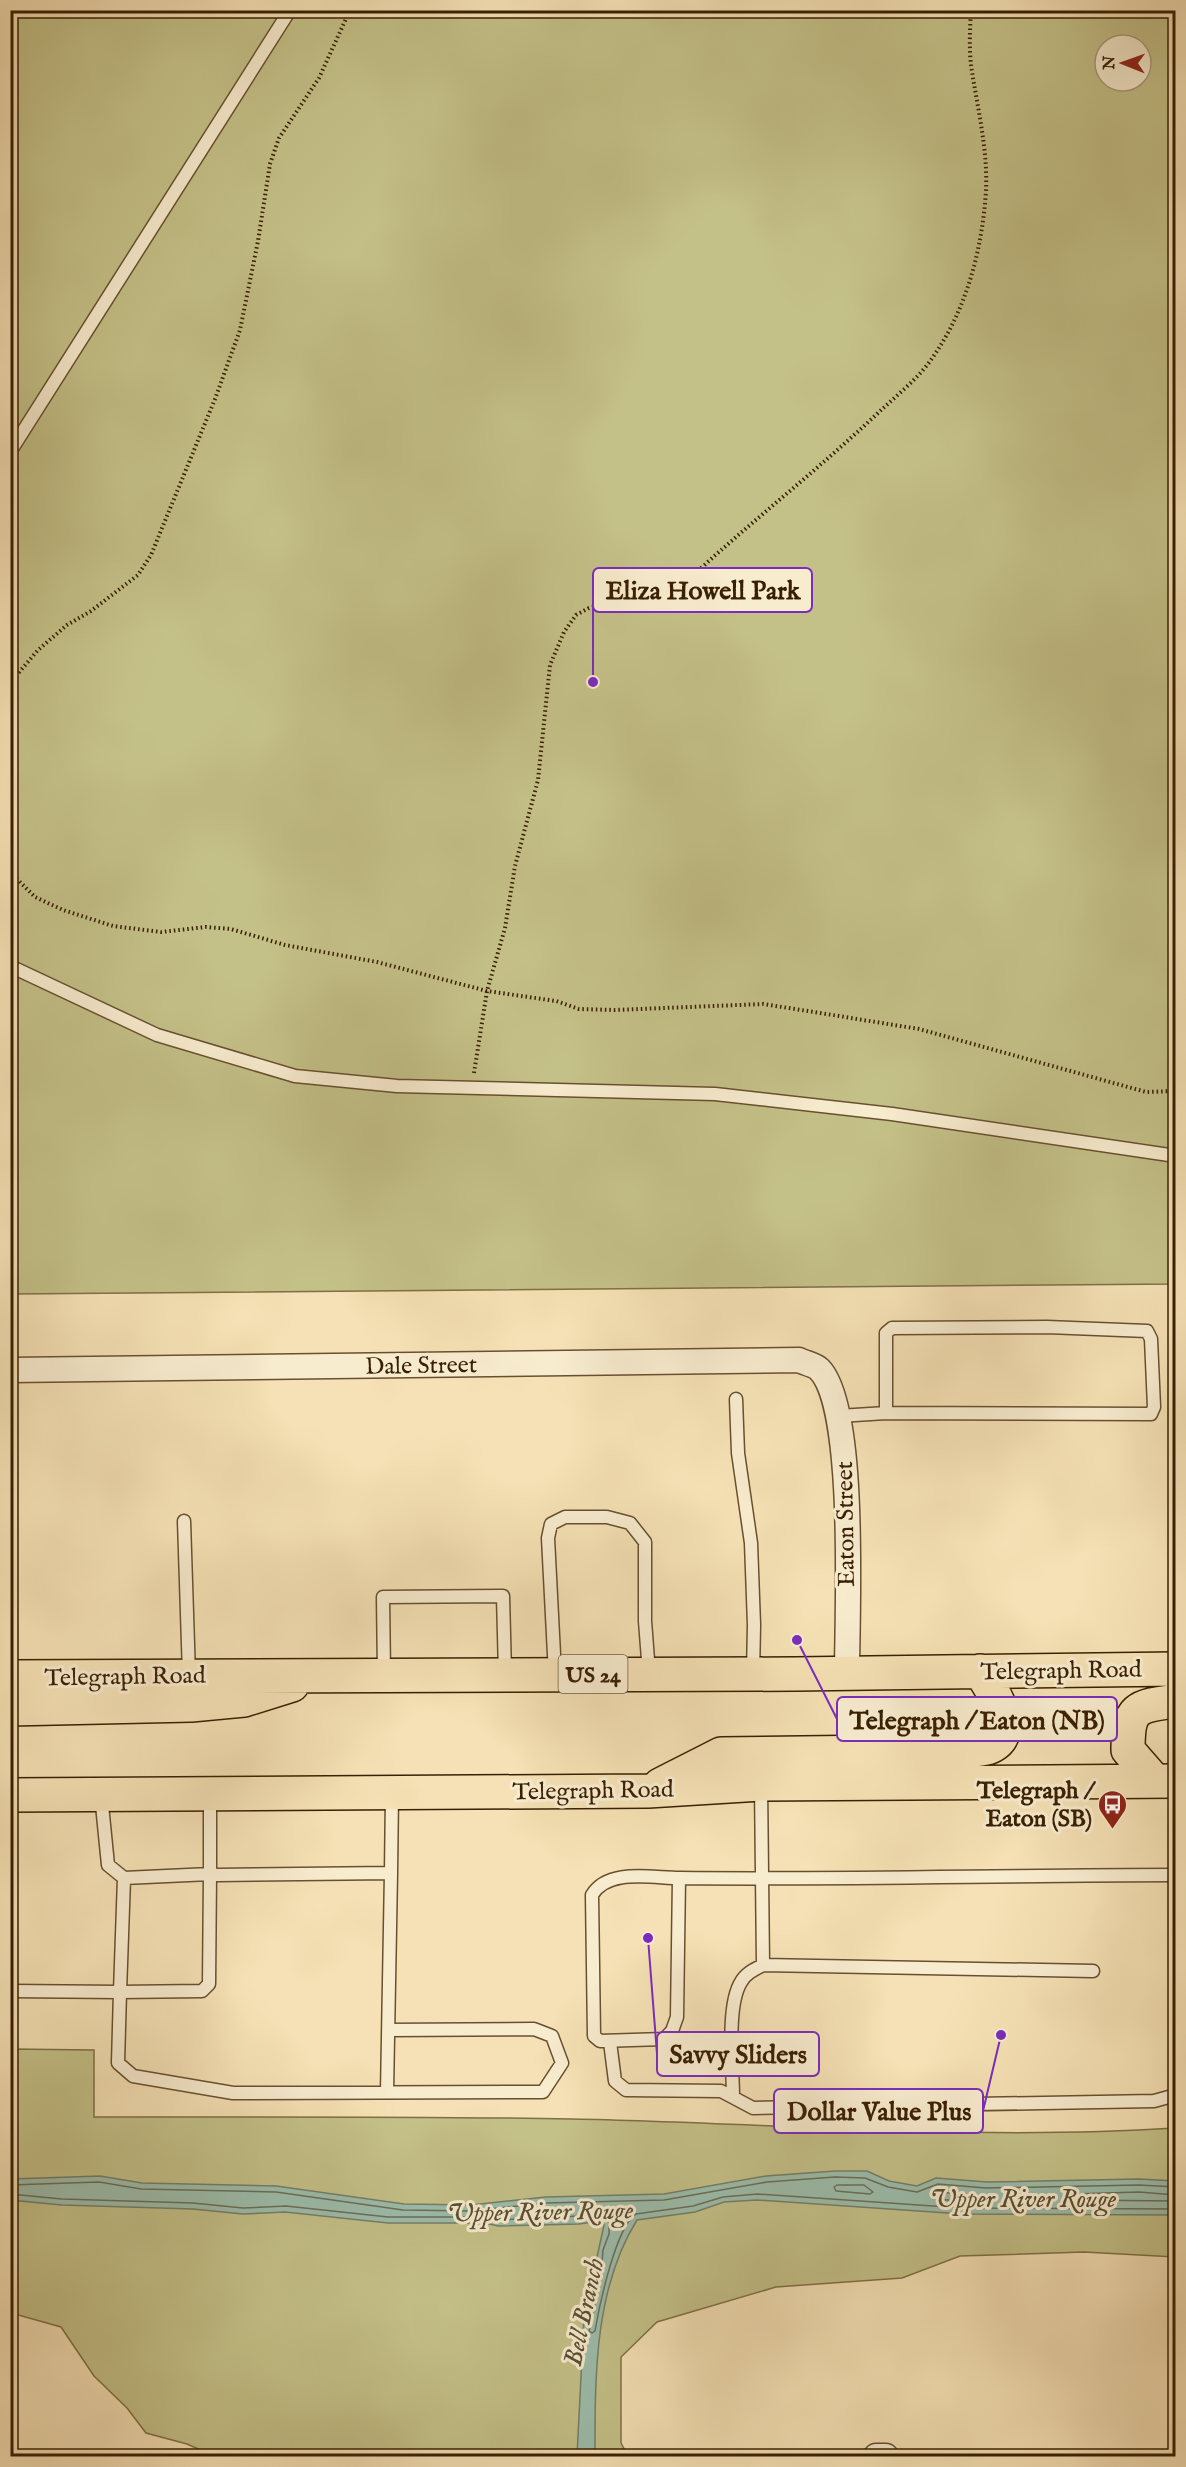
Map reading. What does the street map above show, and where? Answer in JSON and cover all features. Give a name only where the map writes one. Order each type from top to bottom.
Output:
[{"type":"main road","name":"Telegraph Road","points":[[10,1677],[753,1674],[1176,1669]]},
{"type":"main road","points":[[648,1791],[721,1754],[964,1751],[989,1748],[1001,1737],[1004,1721],[1000,1702],[980,1671]]},
{"type":"main road","points":[[10,1709],[191,1705],[244,1700],[322,1675]]},
{"type":"main road","points":[[1170,1783],[1128,1750],[1128,1725],[1134,1713],[1146,1705],[1176,1701]]},
{"type":"main road","name":"Telegraph Road","points":[[10,1795],[648,1791],[761,1784],[1170,1783]]},
{"type":"street","name":"Dale Street","points":[[10,1370],[799,1360],[819,1368],[825,1378]]},
{"type":"street","name":"Eaton Street","points":[[825,1378],[831,1389],[839,1416],[846,1480],[847,1673]]},
{"type":"street","points":[[876,2457],[886,2457]]},
{"type":"lane","points":[[10,452],[290,10]]},
{"type":"lane","points":[[10,966],[157,1035],[295,1076],[397,1086],[715,1094],[892,1114],[1176,1156]]},
{"type":"lane","points":[[839,1416],[886,1413],[1151,1414],[1155,1407],[1151,1339],[1147,1331],[1058,1327],[892,1328],[886,1333],[886,1413]]},
{"type":"lane","points":[[736,1399],[738,1453],[751,1543],[753,1674]]},
{"type":"lane","points":[[555,1674],[548,1538],[552,1524],[565,1516],[607,1517],[630,1523],[645,1542],[645,1621],[649,1674]]},
{"type":"lane","points":[[184,1521],[189,1675]]},
{"type":"lane","points":[[384,1675],[383,1597],[503,1596],[505,1675]]},
{"type":"lane","points":[[761,1784],[763,1965]]},
{"type":"lane","points":[[387,2092],[392,1793]]},
{"type":"lane","points":[[10,1991],[202,1991],[209,1984],[210,1794]]},
{"type":"lane","points":[[101,1795],[108,1864],[124,1878],[210,1874],[391,1873]]},
{"type":"lane","points":[[679,1878],[676,2023],[664,2039],[600,2041],[594,2036],[592,1895],[598,1885],[617,1878],[1176,1875]]},
{"type":"lane","points":[[124,1878],[118,2063],[133,2076],[233,2093],[543,2092],[562,2063],[552,2036],[534,2029],[388,2030]]},
{"type":"lane","points":[[733,2097],[734,1998],[741,1982],[749,1972],[763,1965],[1093,1971]]},
{"type":"lane","points":[[610,2042],[615,2081],[626,2090],[721,2091],[753,2108],[1154,2101],[1176,2095]]},
{"type":"path","points":[[10,683],[38,650],[67,625],[91,611],[138,575],[151,555],[215,399],[240,330],[258,241],[270,164],[279,138],[319,78],[350,10]]},
{"type":"path","points":[[471,1089],[487,991],[505,928],[516,866],[538,780],[550,665],[564,632],[576,615],[589,608],[673,586],[699,570],[857,433],[917,376],[933,358],[957,317],[969,287],[983,222],[986,187],[971,62],[971,10]]},
{"type":"path","points":[[10,872],[35,897],[63,910],[113,926],[161,932],[206,927],[231,929],[285,945],[377,962],[487,991],[556,1001],[579,1009],[763,1004],[919,1029],[1116,1085],[1146,1092],[1176,1091]]},
{"type":"shaded area","points":[[10,11],[1175,11],[1175,1284],[11,1294]]},
{"type":"shaded area","points":[[10,2049],[94,2050],[94,2117],[572,2119],[1024,2133],[1175,2128],[1175,2257],[1084,2252],[960,2256],[902,2278],[776,2287],[657,2322],[621,2357],[621,2443],[628,2456],[214,2456],[187,2444],[146,2433],[127,2408],[94,2376],[61,2327],[11,2313]]},
{"type":"water","name":"Upper River Rouge","points":[[867,2171],[889,2181],[917,2186],[936,2178],[987,2182],[1139,2179],[1175,2181],[1175,2215],[962,2214],[757,2200],[724,2202],[695,2212],[637,2220],[612,2275],[605,2304],[597,2365],[595,2456],[577,2456],[584,2317],[604,2225],[600,2221],[579,2224],[498,2226],[485,2223],[388,2223],[285,2212],[243,2214],[193,2209],[62,2205],[10,2200],[11,2179],[100,2176],[142,2183],[276,2186],[404,2204],[471,2205],[546,2197],[664,2194],[766,2176]]},
{"type":"place","name":"Eliza Howell Park","points":[[593,682]]},
{"type":"place","name":"Telegraph / Eaton (NB)","points":[[797,1640]]},
{"type":"place","name":"Telegraph / Eaton (SB)","points":[[1113,1830]]},
{"type":"place","name":"Savvy Sliders","points":[[648,1938]]},
{"type":"place","name":"Dollar Value Plus","points":[[1001,2035]]},
{"type":"water label","name":"Bell Branch","points":[[583,2312]]}]
